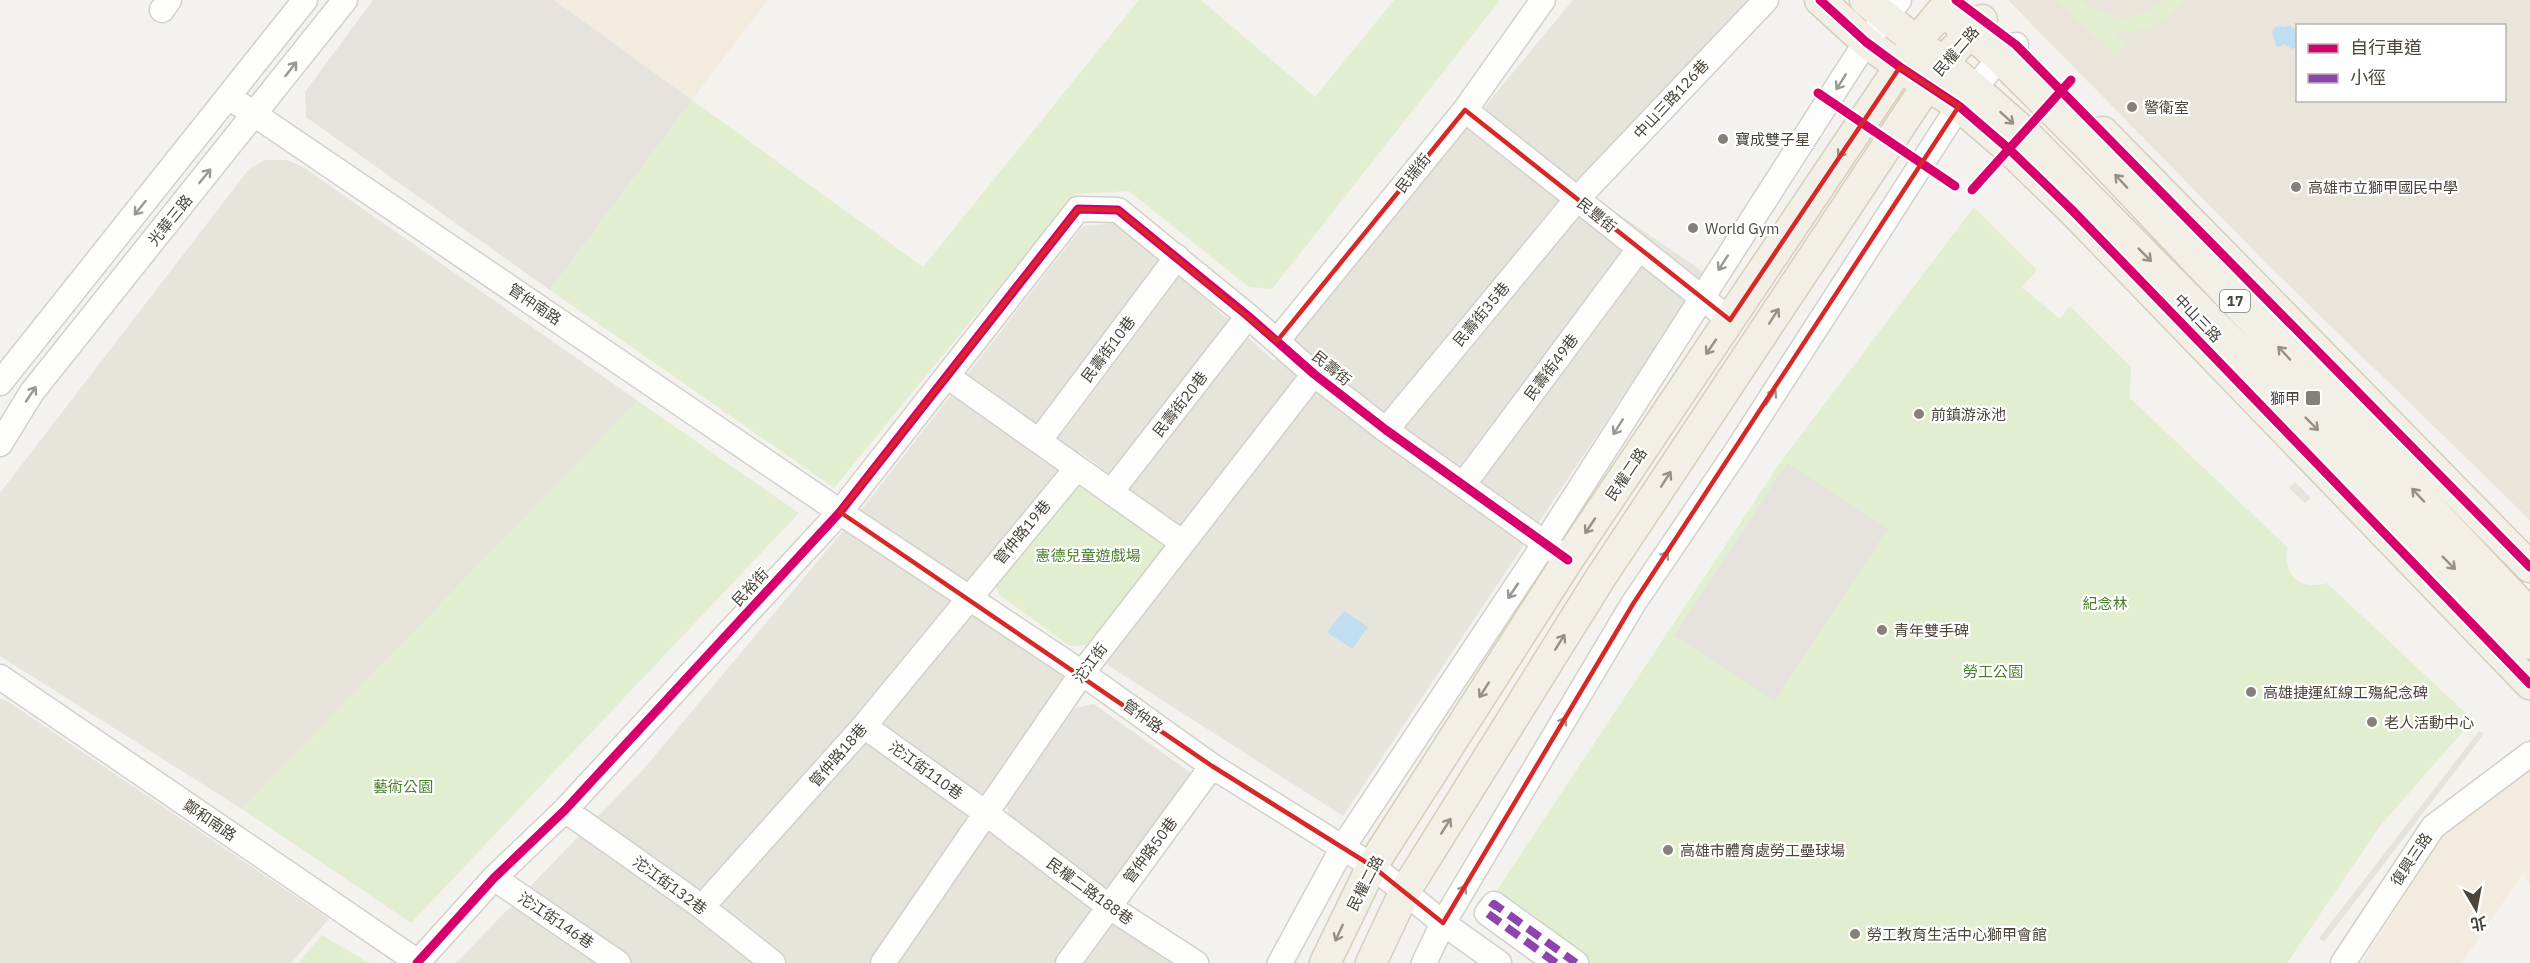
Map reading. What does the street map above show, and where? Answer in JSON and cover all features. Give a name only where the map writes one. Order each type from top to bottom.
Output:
[{"type":"main road","name":"中山三路","points":[[1820,0],[1866,42],[1899,67],[1935,73]]},
{"type":"main road","name":"17","points":[[1944,3],[2008,51],[2530,567]]},
{"type":"main road","name":"民權二路","points":[[1325,963],[1372,866],[1556,552],[1730,320],[1944,3]]},
{"type":"main road","name":"中山三路","points":[[1883,5],[1917,41],[1935,73],[2032,141],[2530,644]]},
{"type":"main road","name":"民權二路","points":[[1371,963],[1404,893],[1599,580],[1935,73],[1976,27]]},
{"type":"main road","name":"17","points":[[2008,51],[2097,155],[2530,614]]},
{"type":"main road","name":"中山三路","points":[[1967,97],[2009,149],[2072,210],[2530,684]]},
{"type":"street","name":"光華三路","points":[[0,383],[305,0]]},
{"type":"street","name":"光華三路","points":[[0,444],[32,392],[345,0]]},
{"type":"street","name":"民瑞街","points":[[1277,341],[1465,110],[1543,0]]},
{"type":"street","name":"中山三路126巷","points":[[1577,199],[1766,0]]},
{"type":"street","name":"民權二路","points":[[1280,963],[1343,847],[1556,552],[1701,297],[1866,42],[1883,5]]},
{"type":"street","points":[[1424,963],[1443,923],[1633,604],[1740,445],[1967,97],[2008,51]]},
{"type":"street","name":"管仲南路","points":[[229,97],[840,512]]},
{"type":"street","name":"民豐街","points":[[1465,110],[1730,320]]},
{"type":"street","name":"民壽街35巷","points":[[1386,430],[1577,199]]},
{"type":"street","name":"民壽街","points":[[1078,209],[1119,210],[1248,316],[1314,374],[1386,430],[1556,552]]},
{"type":"street","name":"民裕街","points":[[418,963],[494,878],[565,810],[840,512],[1078,209]]},
{"type":"street","name":"民壽街49巷","points":[[1463,485],[1639,249]]},
{"type":"street","name":"民壽街10巷","points":[[1039,441],[1177,257]]},
{"type":"street","name":"民壽街20巷","points":[[1111,492],[1248,316]]},
{"type":"street","name":"沱江街","points":[[883,963],[1082,673],[1314,374]]},
{"type":"street","points":[[947,376],[1183,543]]},
{"type":"street","name":"管仲路19巷","points":[[968,597],[1077,468]]},
{"type":"street","name":"管仲路","points":[[840,512],[1082,673],[1212,766],[1372,866],[1443,923],[1499,963]]},
{"type":"street","name":"管仲路18巷","points":[[702,908],[864,726],[968,597]]},
{"type":"street","name":"鄭和南路","points":[[0,677],[418,963]]},
{"type":"street","name":"沱江街110巷","points":[[864,726],[987,814]]},
{"type":"street","name":"復興三路","points":[[2343,963],[2433,828],[2530,754]]},
{"type":"street","name":"管仲路50巷","points":[[1068,963],[1212,766]]},
{"type":"street","name":"沱江街132巷","points":[[565,810],[702,908],[773,963]]},
{"type":"street","name":"民權二路188巷","points":[[987,814],[1108,906],[1196,963]]},
{"type":"street","name":"沱江街146巷","points":[[494,878],[618,963]]},
{"type":"street","points":[[1556,963],[1487,914],[1494,904],[1576,963]]},
{"type":"highlighted area","points":[[1900,67],[1959,106],[1633,604],[1443,923],[1372,866],[1212,766],[840,512],[1078,209],[1118,210],[1277,341],[1465,110],[1730,320]]},
{"type":"shaded area","points":[[373,0],[554,0],[692,100],[550,290],[306,117],[305,92]]},
{"type":"shaded area","points":[[554,0],[768,0],[692,100]]},
{"type":"shaded area","points":[[1573,0],[1755,0],[1573,183],[1705,273],[1343,816],[1106,664],[1197,541],[1079,451],[956,597],[1065,673],[972,815],[1176,963],[456,963],[641,772],[869,500],[1083,226],[1121,223],[1274,361]]},
{"type":"shaded area","points":[[2008,0],[2530,0],[2530,520],[2270,267]]},
{"type":"shaded area","points":[[265,160],[287,160],[303,167],[638,401],[242,809],[0,656],[0,493],[249,169]]},
{"type":"shaded area","points":[[1787,463],[1888,528],[1775,701],[1674,636]]},
{"type":"shaded area","points":[[2295,482],[2311,498],[2305,503],[2289,488]]},
{"type":"shaded area","points":[[0,699],[7,701],[329,919],[291,963],[0,963]]},
{"type":"shaded area","points":[[1094,704],[1195,776],[1110,893],[1009,819],[1007,804],[1075,708]]},
{"type":"shaded area","points":[[2479,731],[2484,734],[2324,942],[2319,938]]},
{"type":"shaded area","points":[[2530,759],[2530,885],[2523,873],[2462,963],[2362,963],[2450,822]]},
{"type":"green space","points":[[1139,0],[1201,0],[1315,97],[1394,0],[1500,0],[1272,289],[1249,287],[1129,191],[1075,194],[834,488],[550,290],[692,100],[923,267]]},
{"type":"green space","points":[[2057,0],[2082,0],[2089,7],[2123,19],[2146,13],[2164,0],[2184,0],[2169,15],[2152,26],[2131,32],[2110,32],[2126,45],[2116,57]]},
{"type":"green space","name":"勞工公園","points":[[1974,207],[2037,270],[2022,287],[2060,319],[2070,306],[2131,367],[2130,398],[2287,547],[2288,566],[2295,578],[2308,585],[2327,583],[2473,720],[2380,826],[2287,963],[1584,963],[1493,896],[1782,460]]},
{"type":"green space","name":"藝術公園","points":[[638,401],[799,513],[411,923],[242,809]]},
{"type":"green space","name":"憲德兒童遊戲場","points":[[1074,483],[1087,485],[1161,537],[1168,548],[1086,645],[1070,646],[998,594],[995,580]]},
{"type":"green space","points":[[322,935],[369,963],[298,963]]},
{"type":"water","points":[[2289,25],[2296,30],[2296,47],[2292,49],[2284,44],[2280,47],[2276,46],[2272,31],[2277,26]]},
{"type":"water","points":[[1344,611],[1368,627],[1352,649],[1327,632]]},
{"type":"marked path","points":[[1556,963],[1487,913],[1494,904],[1576,963]]},
{"type":"cycle path","points":[[1820,0],[1866,42],[1959,106],[2009,149],[2072,210],[2530,684]]},
{"type":"cycle path","points":[[1956,0],[2016,45],[2530,567]]},
{"type":"cycle path","points":[[1972,190],[2071,80]]},
{"type":"cycle path","points":[[1818,93],[1955,186]]},
{"type":"cycle path","points":[[417,963],[494,878],[565,810],[840,512],[1078,209],[1118,210],[1248,316],[1314,374],[1386,430],[1568,560]]},
{"type":"place","name":"警衛室","points":[[2132,107]]},
{"type":"place","name":"寶成雙子星","points":[[1723,139]]},
{"type":"place","name":"高雄市立獅甲國民中學","points":[[2296,187]]},
{"type":"place","name":"World Gym","points":[[1693,228]]},
{"type":"place","name":"獅甲","points":[[2313,398]]},
{"type":"place","name":"前鎮游泳池","points":[[1919,414]]},
{"type":"place","name":"青年雙手碑","points":[[1882,630]]},
{"type":"place","name":"高雄捷運紅線工殤紀念碑","points":[[2251,692]]},
{"type":"place","name":"老人活動中心","points":[[2372,722]]},
{"type":"place","name":"高雄市體育處勞工壘球場","points":[[1668,850]]},
{"type":"place","name":"勞工教育生活中心獅甲會館","points":[[1855,934]]},
{"type":"park label","name":"紀念林","points":[[2105,603]]}]
